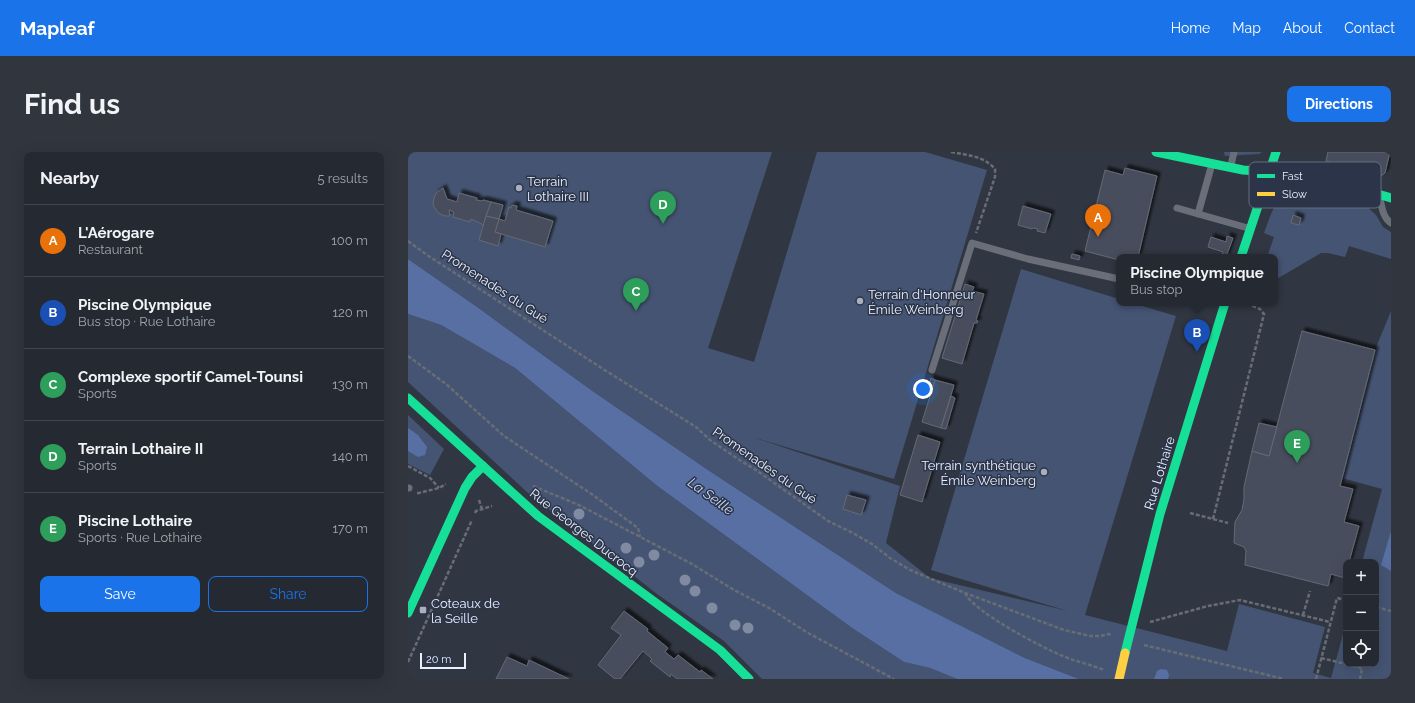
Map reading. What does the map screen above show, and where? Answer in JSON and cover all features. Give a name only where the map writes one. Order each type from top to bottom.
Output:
[{"type":"street","points":[[1156,152],[1212,160],[1230,167],[1249,170]]},
{"type":"street","points":[[1272,162],[1276,152]]},
{"type":"street","points":[[1381,195],[1391,198]]},
{"type":"street","points":[[1242,254],[1257,208]]},
{"type":"street","name":"Rue Lothaire","points":[[1119,679],[1155,534],[1224,306]]},
{"type":"street","name":"Rue Georges Ducrocq","points":[[408,398],[548,524],[720,650],[749,679]]},
{"type":"street","points":[[408,614],[465,488],[472,476],[483,466]]},
{"type":"lane","points":[[1230,167],[1234,152]]},
{"type":"lane","points":[[1198,214],[1212,160]]},
{"type":"lane","points":[[1381,202],[1384,214],[1391,224]]},
{"type":"lane","points":[[1177,208],[1250,229]]},
{"type":"lane","points":[[932,370],[972,243],[1028,259],[1116,278]]},
{"type":"path","points":[[951,152],[981,158],[990,163],[995,169],[995,177],[972,243]]},
{"type":"path","name":"Promenades du Gué","points":[[408,241],[427,255],[603,369],[696,427],[710,440],[756,470],[828,521],[872,544],[890,558],[910,570],[964,593],[1064,630],[1090,636],[1109,634],[1116,635]]},
{"type":"path","points":[[1212,519],[1264,314],[1260,309],[1252,306]]},
{"type":"path","points":[[408,356],[446,384],[504,436],[593,495],[638,528],[640,536]]},
{"type":"path","points":[[408,466],[430,478],[439,488]]},
{"type":"path","points":[[529,485],[579,505],[640,536],[692,564],[734,590],[769,608],[808,633],[894,679]]},
{"type":"path","points":[[408,662],[476,511],[492,506]]},
{"type":"path","points":[[1190,513],[1228,523]]},
{"type":"path","points":[[1303,616],[1310,591]]},
{"type":"path","points":[[964,593],[967,598],[981,610],[1023,636],[1063,656],[1107,671]]},
{"type":"path","points":[[1316,679],[1337,598],[1343,599]]},
{"type":"path","points":[[1147,623],[1208,606],[1240,600],[1330,622]]},
{"type":"path","points":[[1379,608],[1391,611]]},
{"type":"path","points":[[1142,644],[1284,679]]},
{"type":"path","points":[[1321,658],[1343,663]]},
{"type":"path","points":[[1358,667],[1362,668],[1360,679]]},
{"type":"shaded area","points":[[408,152],[772,152],[708,348],[754,362],[817,152],[925,152],[987,170],[894,479],[752,437],[900,486],[886,543],[930,578],[1068,611],[931,570],[1021,269],[1116,298],[1116,306],[1142,306],[1176,316],[1085,615],[1227,651],[1239,604],[1325,627],[1313,673],[1331,678],[1343,634],[1343,667],[1379,667],[1379,559],[1363,559],[1382,489],[1342,478],[1375,350],[1391,311],[1391,679],[1079,679],[1025,658],[896,593],[708,470],[591,390],[480,309],[408,259]]},
{"type":"shaded area","points":[[1224,152],[1262,152],[1259,154],[1225,156]]},
{"type":"shaded area","points":[[1274,208],[1368,208],[1376,215],[1383,227],[1391,232],[1391,259],[1349,246],[1345,257],[1321,253],[1278,278],[1278,254],[1268,254],[1274,237],[1264,233]]},
{"type":"shaded area","points":[[408,314],[441,325],[515,368],[656,485],[852,628],[904,662],[930,668],[957,679],[762,679],[724,641],[657,594],[528,493],[408,382]]},
{"type":"shaded area","points":[[408,415],[444,449],[430,475],[408,464]]},
{"type":"water","name":"La Seille","points":[[408,259],[480,309],[591,390],[708,470],[896,593],[1025,658],[1079,679],[957,679],[930,668],[904,662],[852,628],[656,485],[515,368],[441,325],[408,314]]},
{"type":"water","points":[[408,428],[418,435],[427,447],[425,455],[418,457],[408,451]]},
{"type":"water","points":[[1391,531],[1391,571],[1381,565]]},
{"type":"water","points":[[1161,669],[1167,670],[1169,675],[1168,679],[1154,679],[1157,671]]},
{"type":"building","points":[[1328,152],[1390,152],[1385,173],[1381,176],[1381,162],[1326,161]]},
{"type":"building","points":[[1125,168],[1157,176],[1139,254],[1116,254],[1116,259],[1085,251],[1105,170],[1123,175]]},
{"type":"building","points":[[443,188],[447,199],[457,202],[459,193],[477,198],[476,200],[491,202],[484,225],[471,219],[470,222],[453,217],[454,212],[449,210],[450,216],[445,216],[438,213],[433,205],[434,198],[436,193]]},
{"type":"building","points":[[491,202],[503,205],[499,219],[486,216]]},
{"type":"building","points":[[512,205],[517,206],[516,210],[553,221],[545,247],[495,232],[499,219],[505,221],[509,207],[511,208]]},
{"type":"building","points":[[1023,206],[1051,214],[1045,233],[1037,231],[1038,229],[1018,225]]},
{"type":"building","points":[[1293,215],[1301,218],[1299,225],[1291,223]]},
{"type":"building","points":[[486,216],[499,219],[495,232],[501,234],[498,246],[479,240]]},
{"type":"building","points":[[1227,236],[1233,238],[1227,254],[1222,254],[1223,252],[1208,247],[1211,237],[1226,242]]},
{"type":"building","points":[[1072,254],[1080,256],[1079,260],[1071,258]]},
{"type":"building","points":[[965,284],[974,287],[972,291],[984,294],[976,320],[978,321],[977,323],[974,323],[962,364],[942,358]]},
{"type":"building","points":[[1302,331],[1375,350],[1340,486],[1353,489],[1344,522],[1359,526],[1350,559],[1343,559],[1343,577],[1331,574],[1328,586],[1245,565],[1246,551],[1244,547],[1234,543],[1235,522],[1242,510],[1244,487],[1252,451],[1269,456]]},
{"type":"building","points":[[931,378],[935,380],[930,396],[926,395]]},
{"type":"building","points":[[935,380],[954,385],[941,428],[922,422]]},
{"type":"building","points":[[951,396],[955,398],[946,429],[941,428]]},
{"type":"building","points":[[1259,423],[1277,427],[1269,456],[1252,451]]},
{"type":"building","points":[[918,435],[940,442],[922,502],[900,495]]},
{"type":"building","points":[[847,495],[866,500],[861,515],[843,509]]},
{"type":"building","points":[[624,611],[648,629],[647,631],[668,648],[665,652],[674,659],[678,655],[700,672],[701,670],[713,679],[677,679],[671,674],[670,677],[650,661],[652,659],[643,651],[620,679],[615,679],[598,665],[621,635],[611,628]]},
{"type":"building","points":[[507,657],[527,666],[529,660],[569,679],[496,679]]},
{"type":"traffic: fast","points":[[1156,152],[1249,170]]},
{"type":"traffic: fast","points":[[1273,162],[1276,152]]},
{"type":"traffic: fast","points":[[1381,195],[1391,198]]},
{"type":"traffic: fast","points":[[1242,254],[1257,208]]},
{"type":"traffic: fast","points":[[1125,653],[1160,514],[1224,306]]},
{"type":"traffic: fast","points":[[408,398],[538,516],[720,650],[749,679]]},
{"type":"traffic: fast","points":[[408,613],[465,488],[472,477],[483,466]]},
{"type":"traffic: slow","points":[[1119,679],[1125,653]]},
{"type":"place","name":"Terrain Lothaire III","points":[[519,188]]},
{"type":"place","name":"Terrain Lothaire II","points":[[663,224]]},
{"type":"place","name":"L'Aérogare","points":[[1098,237]]},
{"type":"place","name":"Terrain d'Honneur Émile Weinberg","points":[[860,301]]},
{"type":"place","name":"Complexe sportif Camel-Tounsi","points":[[636,311]]},
{"type":"place","name":"Piscine Olympique","points":[[1197,352]]},
{"type":"place","name":"Piscine Lothaire","points":[[1297,463]]},
{"type":"place","name":"Terrain synthétique Émile Weinberg","points":[[1044,472]]},
{"type":"place","name":"Coteaux de la Seille","points":[[423,610]]}]
